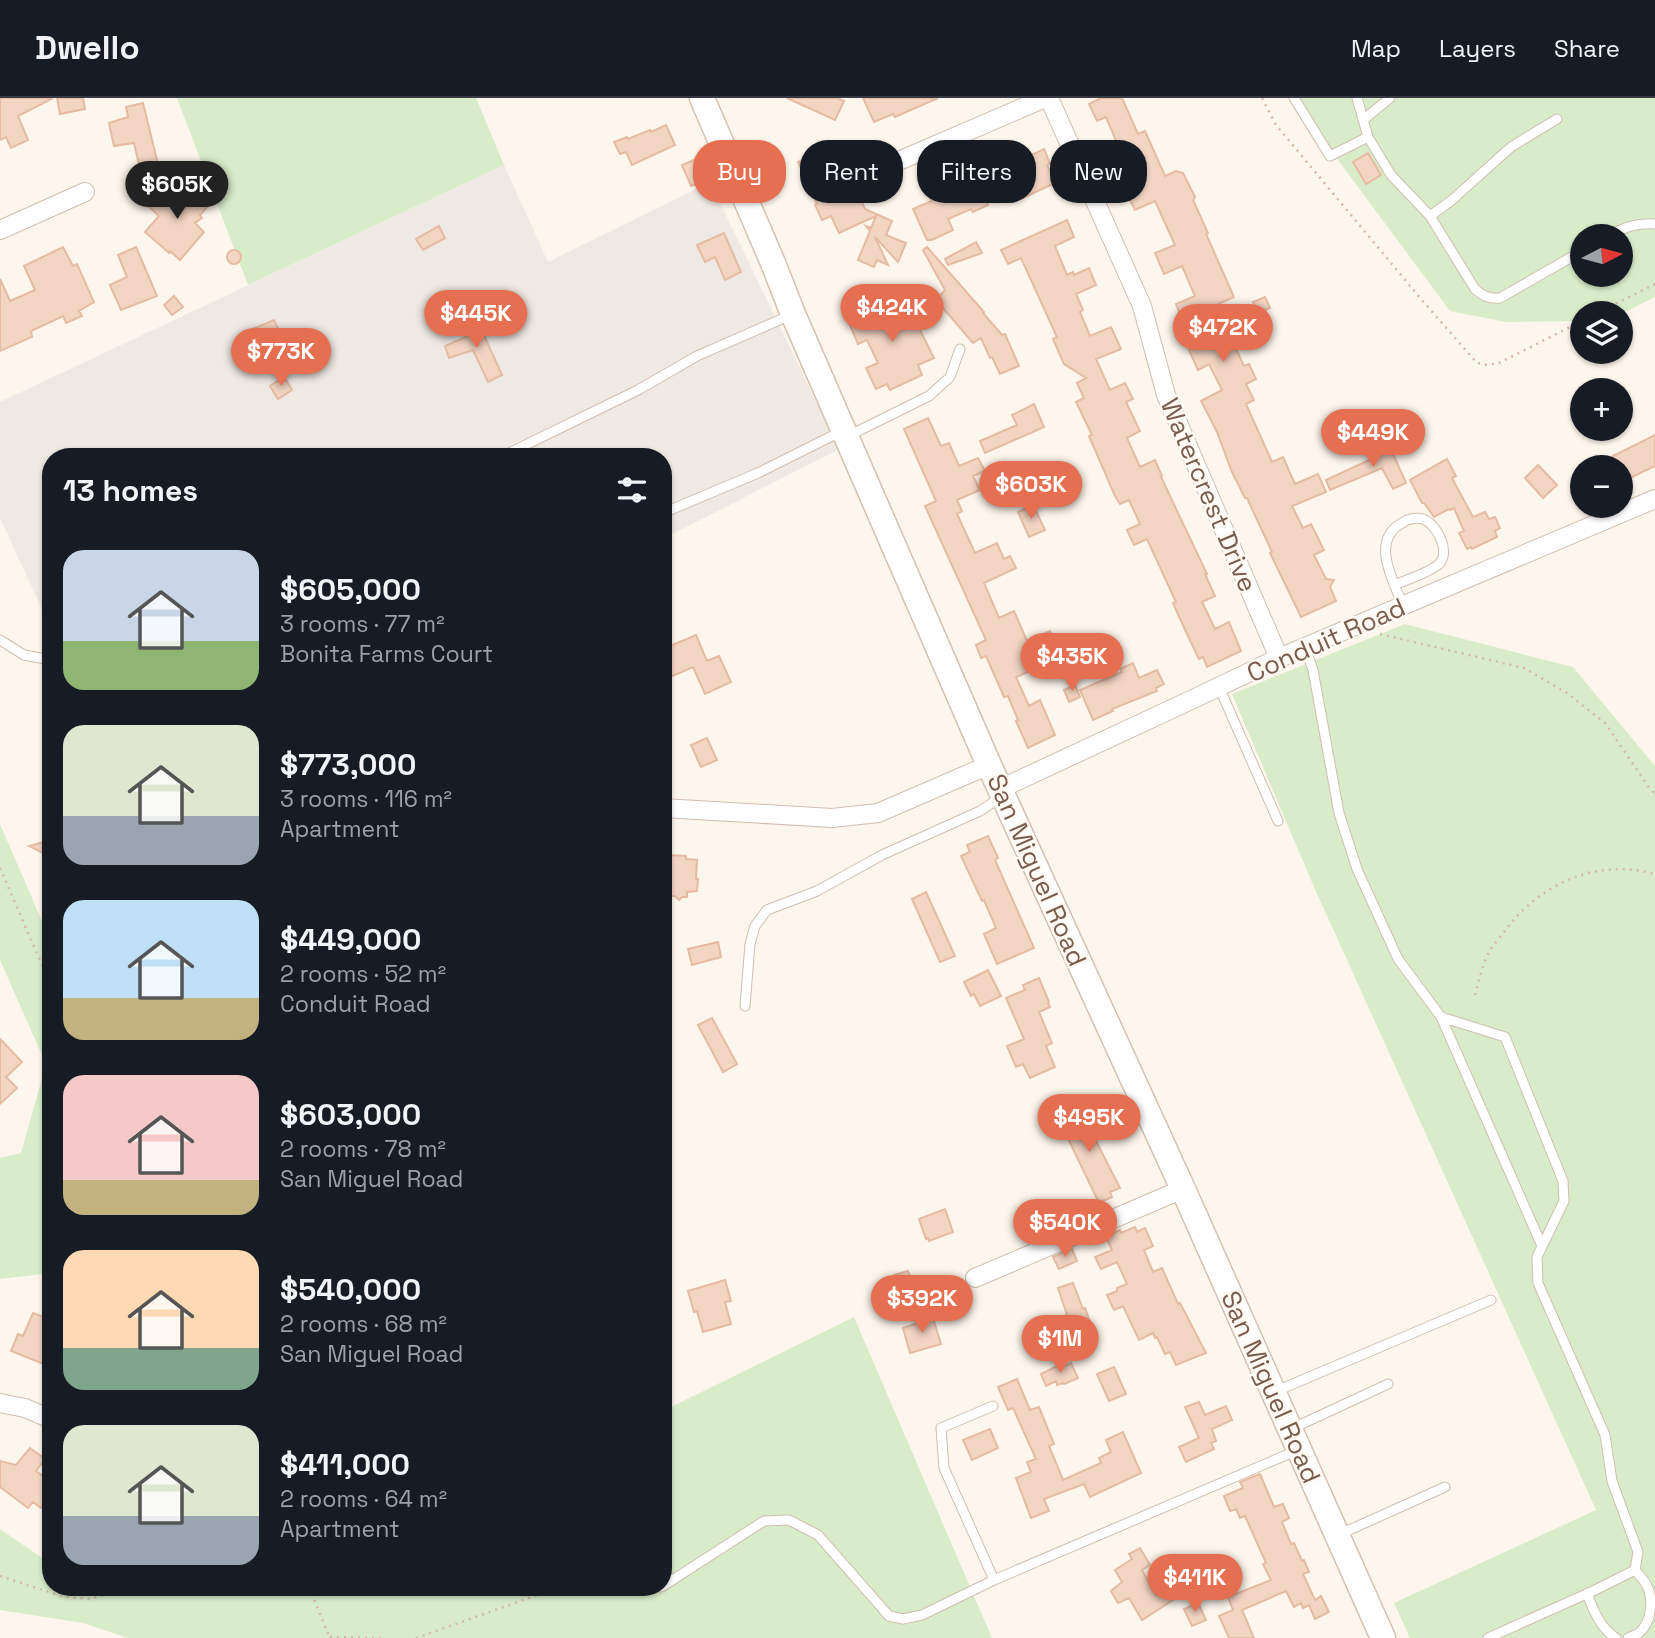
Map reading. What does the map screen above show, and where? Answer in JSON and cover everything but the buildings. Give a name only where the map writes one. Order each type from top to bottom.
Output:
[{"type":"street","name":"San Miguel Road","points":[[702,98],[989,765],[1183,1189],[1383,1638]]},
{"type":"street","points":[[903,159],[1047,98]]},
{"type":"street","name":"Watercrest Drive","points":[[1047,98],[1142,306],[1166,395],[1279,658]]},
{"type":"street","points":[[0,230],[85,192]]},
{"type":"street","name":"Conduit Road","points":[[1001,792],[1279,658],[1655,499]]},
{"type":"street","points":[[672,809],[832,818],[878,813],[989,765]]},
{"type":"street","points":[[975,1278],[1183,1189]]},
{"type":"street","points":[[0,1403],[25,1408],[42,1415]]},
{"type":"lane","points":[[1294,98],[1330,156],[1368,137]]},
{"type":"lane","points":[[1357,98],[1368,137],[1391,175],[1430,216],[1475,289],[1487,297],[1500,298],[1570,258]]},
{"type":"lane","points":[[1363,120],[1390,98]]},
{"type":"lane","points":[[1430,216],[1511,147],[1557,118]]},
{"type":"lane","points":[[1633,226],[1655,224]]},
{"type":"lane","points":[[519,448],[638,390],[698,356],[793,314]]},
{"type":"lane","points":[[672,509],[929,396],[950,377],[960,349]]},
{"type":"lane","points":[[1394,584],[1430,570],[1443,558],[1438,534],[1431,524],[1421,518],[1397,525],[1388,536],[1385,556],[1388,572],[1403,605]]},
{"type":"lane","points":[[0,640],[24,655],[42,658]]},
{"type":"lane","points":[[1305,647],[1313,670],[1339,813],[1357,869],[1398,959],[1441,1017],[1542,1246]]},
{"type":"lane","points":[[1219,687],[1278,821]]},
{"type":"lane","points":[[746,1006],[750,944],[755,926],[767,910],[817,891],[882,855],[980,811],[1001,792]]},
{"type":"lane","points":[[1441,1017],[1505,1037],[1563,1181],[1564,1201],[1537,1257],[1538,1283],[1605,1435],[1612,1481],[1638,1552],[1635,1570],[1647,1586],[1650,1597],[1651,1609],[1647,1623],[1640,1632],[1628,1638]]},
{"type":"lane","points":[[1274,1392],[1491,1300]]},
{"type":"lane","points":[[672,1580],[764,1521],[789,1520],[817,1535],[889,1616],[903,1619],[922,1615],[1295,1439],[1388,1384]]},
{"type":"lane","points":[[993,1406],[941,1428],[944,1468],[994,1580]]},
{"type":"lane","points":[[1338,1535],[1445,1486]]},
{"type":"lane","points":[[1488,1638],[1635,1570]]},
{"type":"lane","points":[[1587,1594],[1606,1631],[1616,1638]]},
{"type":"path","points":[[1262,98],[1276,125],[1477,363],[1499,363],[1570,327]]},
{"type":"path","points":[[1621,301],[1655,284]]},
{"type":"path","points":[[1370,632],[1524,668],[1567,693],[1605,723],[1655,794]]},
{"type":"path","points":[[0,868],[42,965]]},
{"type":"path","points":[[1475,995],[1488,954],[1512,921],[1534,900],[1575,876],[1604,869],[1641,870],[1655,874]]},
{"type":"path","points":[[0,1576],[42,1590]]},
{"type":"path","points":[[61,1596],[92,1599],[101,1596]]},
{"type":"path","points":[[312,1596],[328,1637],[383,1638]]},
{"type":"path","points":[[416,1638],[534,1596]]},
{"type":"shaded area","points":[[504,165],[548,262],[693,190],[693,203],[720,203],[839,449],[672,534],[672,448],[42,448],[42,609],[0,518],[0,402]]},
{"type":"green space","points":[[177,98],[476,98],[504,165],[248,285]]},
{"type":"green space","points":[[1292,98],[1655,98],[1655,297],[1633,308],[1633,301],[1570,301],[1570,321],[1506,322],[1450,311]]},
{"type":"green space","points":[[1405,624],[1573,667],[1655,766],[1655,1638],[1410,1638],[1394,1603],[1596,1510],[1314,887],[1232,694]]},
{"type":"green space","points":[[0,824],[42,921],[42,1055],[0,960]]},
{"type":"green space","points":[[42,1078],[42,1274],[0,1279],[0,1158],[21,1153]]},
{"type":"green space","points":[[854,1317],[992,1638],[128,1638],[83,1623],[0,1610],[0,1529],[42,1558],[42,1596],[672,1596],[672,1407]]}]
